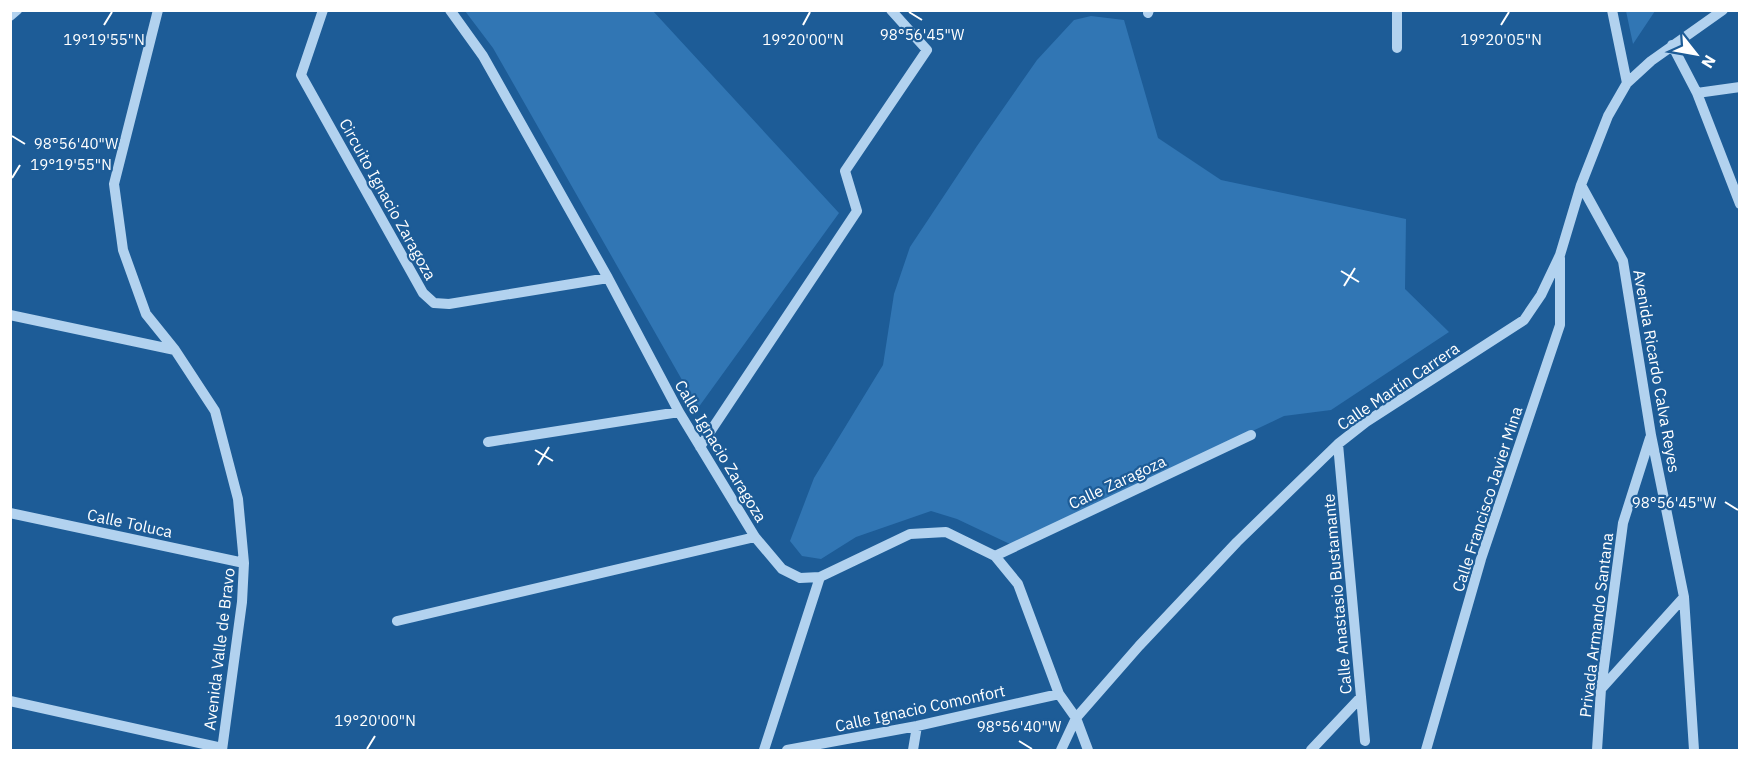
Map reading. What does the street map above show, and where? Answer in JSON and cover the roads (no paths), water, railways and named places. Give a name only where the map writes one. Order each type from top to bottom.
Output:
[{"type":"street","points":[[10,16],[17,10]]},
{"type":"street","name":"Avenida Valle de Bravo","points":[[158,10],[114,184],[123,250],[146,314],[175,350],[215,411],[238,499],[244,562],[242,602],[222,749]]},
{"type":"street","name":"Circuito Ignacio Zaragoza","points":[[323,10],[301,75],[423,293],[434,303],[449,304],[608,278]]},
{"type":"street","name":"Calle Ignacio Zaragoza","points":[[450,10],[483,56],[608,278],[679,412],[755,537],[782,569],[800,578],[820,577]]},
{"type":"street","points":[[700,447],[857,211],[845,171],[927,50],[891,10]]},
{"type":"street","points":[[1397,10],[1397,48]]},
{"type":"street","points":[[1612,10],[1627,83]]},
{"type":"street","name":"Calle Martín Carrera","points":[[1062,750],[1076,718],[1139,646],[1237,542],[1338,444],[1366,422],[1524,320],[1541,295],[1560,255],[1581,185],[1608,116],[1627,83],[1672,45],[1723,10]]},
{"type":"street","points":[[1672,45],[1697,93],[1740,204]]},
{"type":"street","points":[[1697,93],[1740,87]]},
{"type":"street","name":"Avenida Ricardo Calva Reyes","points":[[1581,185],[1623,261],[1651,435],[1684,597],[1694,750]]},
{"type":"street","name":"Calle Francisco Javier Mina","points":[[1426,750],[1480,559],[1560,325],[1560,255]]},
{"type":"street","points":[[10,315],[175,350]]},
{"type":"street","points":[[488,442],[679,412]]},
{"type":"street","name":"Calle Zaragoza","points":[[995,556],[1251,435]]},
{"type":"street","name":"Privada Armando Santana","points":[[1597,750],[1601,689],[1623,524],[1651,435]]},
{"type":"street","name":"Calle Anastasio Bustamante","points":[[1338,444],[1365,741]]},
{"type":"street","name":"Calle Toluca","points":[[10,513],[244,562]]},
{"type":"street","points":[[764,750],[820,577],[910,534],[946,532],[995,556],[1018,584],[1059,694],[1076,718],[1088,750]]},
{"type":"street","points":[[398,621],[755,537]]},
{"type":"street","points":[[1601,689],[1684,597]]},
{"type":"street","name":"Calle Ignacio Comonfort","points":[[787,750],[917,726],[1059,694]]},
{"type":"street","points":[[1311,750],[1361,697]]},
{"type":"street","points":[[10,701],[222,749]]},
{"type":"street","points":[[913,750],[917,726]]}]
